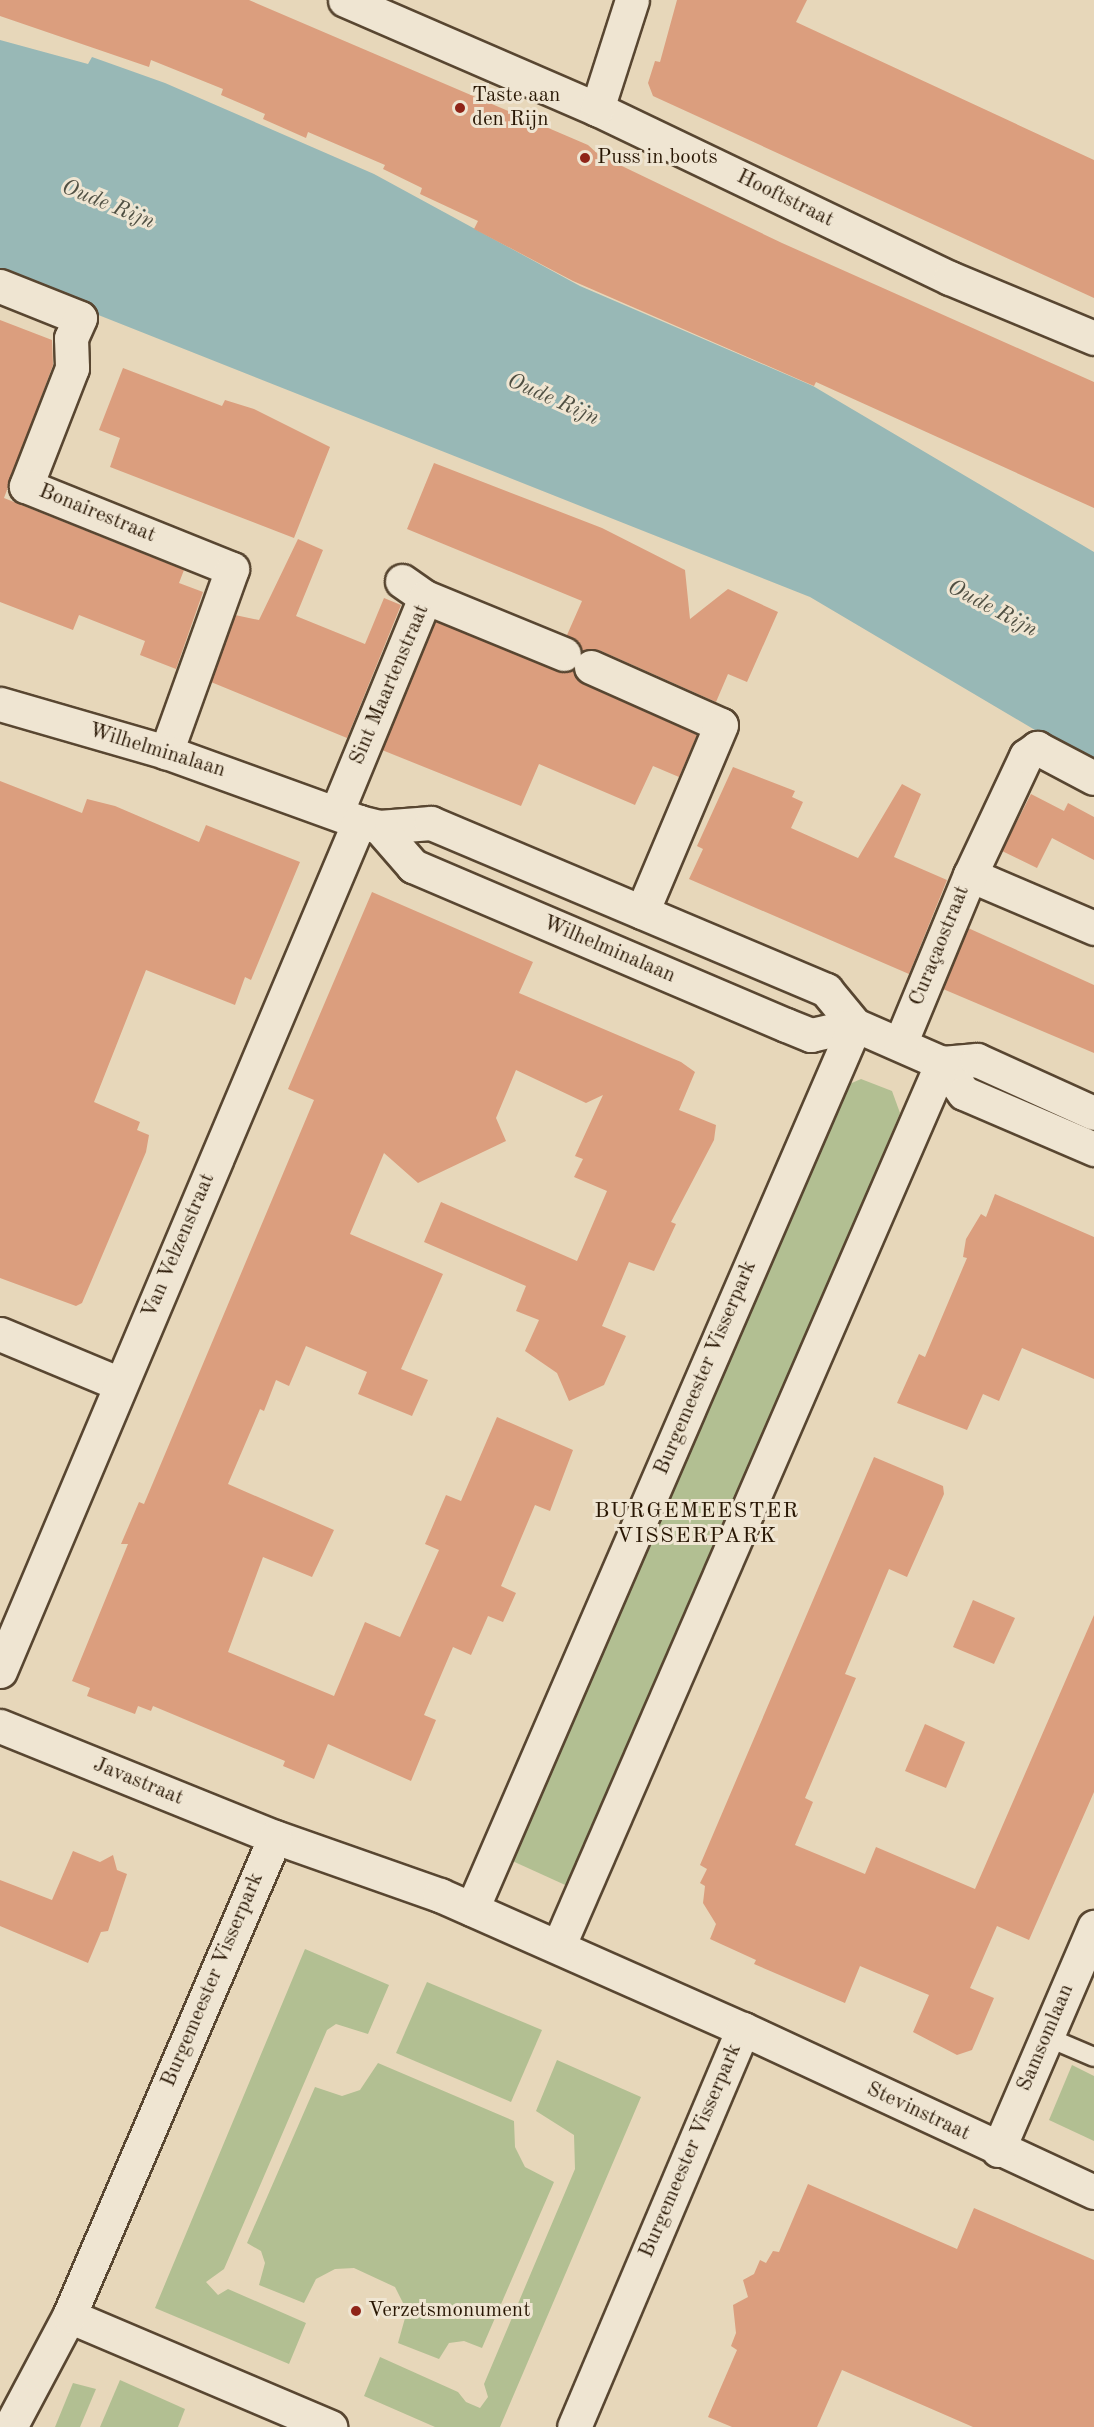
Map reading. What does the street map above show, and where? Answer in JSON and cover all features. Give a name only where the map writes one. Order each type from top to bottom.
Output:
[{"type":"street","name":"Hooftstraat","points":[[345,0],[597,109],[950,278],[1094,338]]},
{"type":"street","points":[[597,109],[632,0]]},
{"type":"street","name":"Bonairestraat","points":[[0,286],[80,318],[71,338],[72,368],[26,486],[232,569],[166,752]]},
{"type":"street","name":"Sint Maartenstraat","points":[[358,820],[413,589],[721,725],[642,912]]},
{"type":"street","name":"Wilhelminalaan","points":[[0,704],[166,752],[358,820],[431,823],[826,990],[855,1026],[942,1063],[977,1060],[1094,1113]]},
{"type":"street","points":[[970,874],[1026,756],[1037,748],[1094,778]]},
{"type":"street","name":"Wilhelminalaan","points":[[358,820],[413,866],[786,1025],[811,1035],[855,1026]]},
{"type":"street","name":"Van Velzenstraat","points":[[0,1671],[358,820]]},
{"type":"street","name":"Curaçaostraat","points":[[900,1044],[970,874],[1094,928]]},
{"type":"street","name":"Burgemeester Visserpark","points":[[472,1909],[855,1026]]},
{"type":"street","points":[[559,1946],[942,1063]]},
{"type":"street","name":"Wilhelminalaan","points":[[942,1063],[964,1093],[1094,1149]]},
{"type":"street","points":[[0,1334],[120,1384]]},
{"type":"street","name":"Javastraat","points":[[0,1726],[275,1837]]},
{"type":"street","name":"Burgemeester Visserpark","points":[[10,2427],[69,2316],[275,1837],[472,1909],[743,2029],[574,2427]]},
{"type":"street","name":"Samsomlaan","points":[[998,2150],[1094,1927]]},
{"type":"street","name":"Stevinstraat","points":[[743,2029],[998,2150],[1094,2192]]},
{"type":"street","points":[[69,2316],[330,2427]]},
{"type":"lane","points":[[1047,2037],[1094,2057]]},
{"type":"green space","points":[[861,1079],[892,1091],[900,1113],[574,1889],[506,1858],[845,1086]]},
{"type":"green space","points":[[305,1949],[389,1985],[368,2034],[336,2024],[327,2030],[224,2269],[206,2282],[218,2295],[228,2289],[306,2323],[289,2364],[155,2308]]},
{"type":"green space","points":[[427,1982],[542,2030],[511,2102],[396,2053]]},
{"type":"green space","points":[[557,2060],[641,2097],[500,2427],[435,2427],[364,2396],[380,2357],[458,2392],[466,2402],[480,2408],[488,2397],[484,2384],[575,2169],[574,2135],[536,2111]]},
{"type":"green space","points":[[378,2063],[514,2121],[515,2147],[525,2167],[554,2182],[482,2348],[464,2341],[449,2343],[439,2359],[398,2343],[407,2311],[395,2287],[354,2268],[335,2269],[316,2279],[304,2303],[259,2285],[265,2263],[261,2251],[247,2243],[315,2087],[342,2096],[360,2090]]},
{"type":"green space","points":[[1072,2065],[1094,2076],[1094,2141],[1049,2120]]},
{"type":"green space","points":[[120,2380],[185,2409],[178,2427],[100,2427]]},
{"type":"green space","points":[[73,2383],[96,2389],[80,2427],[55,2427]]},
{"type":"water","name":"Oude Rijn","points":[[0,40],[88,64],[92,57],[165,83],[374,174],[580,286],[813,386],[1094,552],[1094,765],[810,597],[0,276]]},
{"type":"building","points":[[0,0],[249,0],[588,145],[599,155],[782,243],[1094,382],[1094,508],[816,382],[814,386],[573,281],[474,229],[478,221],[420,194],[422,188],[383,169],[385,165],[308,132],[306,138],[263,119],[265,114],[221,95],[223,89],[151,60],[149,67],[0,16]]},
{"type":"building","points":[[677,0],[807,0],[796,22],[1094,160],[1094,298],[653,96],[648,83],[655,61],[660,62]]},
{"type":"building","points":[[0,320],[52,340],[53,365],[4,498],[184,570],[179,583],[203,592],[176,669],[140,655],[145,641],[79,615],[73,630],[0,602]]},
{"type":"building","points":[[123,368],[222,406],[225,400],[254,409],[330,447],[294,538],[110,467],[120,438],[99,430]]},
{"type":"building","points":[[434,463],[602,528],[685,570],[690,619],[728,589],[778,612],[747,682],[728,674],[716,702],[599,650],[582,651],[567,635],[582,601],[407,529]]},
{"type":"building","points":[[298,539],[323,550],[296,616],[365,644],[384,598],[401,605],[347,738],[211,682],[235,615],[259,620]]},
{"type":"building","points":[[435,621],[557,671],[573,670],[583,684],[697,735],[679,777],[653,766],[635,805],[539,764],[521,806],[382,750]]},
{"type":"building","points":[[733,767],[795,791],[792,797],[803,802],[791,828],[858,858],[902,784],[921,794],[894,857],[947,880],[909,974],[689,879],[703,849],[697,846]]},
{"type":"building","points":[[0,781],[82,813],[87,799],[115,806],[199,842],[206,825],[300,862],[251,980],[245,977],[235,1005],[146,970],[94,1102],[140,1122],[137,1130],[149,1135],[146,1152],[82,1303],[76,1306],[0,1278]]},
{"type":"building","points":[[1031,794],[1064,811],[1068,803],[1094,817],[1094,860],[1052,838],[1037,868],[1002,851]]},
{"type":"building","points":[[372,892],[533,962],[519,993],[681,1062],[695,1072],[679,1110],[716,1125],[714,1140],[671,1222],[676,1224],[654,1271],[629,1262],[602,1326],[626,1336],[604,1385],[569,1401],[557,1373],[525,1351],[539,1320],[516,1311],[526,1286],[424,1242],[441,1202],[577,1261],[607,1191],[574,1177],[583,1159],[575,1156],[603,1095],[586,1103],[516,1070],[496,1118],[506,1141],[418,1183],[384,1153],[350,1234],[443,1274],[401,1369],[428,1380],[412,1416],[358,1394],[367,1372],[306,1346],[289,1386],[276,1380],[264,1411],[260,1409],[228,1484],[334,1530],[312,1577],[263,1557],[228,1652],[334,1696],[365,1622],[400,1637],[439,1550],[425,1544],[446,1495],[461,1501],[497,1417],[573,1450],[550,1511],[535,1505],[501,1586],[516,1593],[503,1622],[488,1616],[471,1655],[453,1647],[424,1715],[436,1720],[411,1781],[328,1744],[314,1779],[283,1766],[285,1761],[153,1706],[151,1711],[138,1706],[135,1714],[87,1696],[90,1688],[72,1681],[128,1544],[121,1544],[139,1502],[144,1504],[314,1100],[288,1089]]},
{"type":"building","points":[[968,928],[1094,985],[1094,1053],[943,989]]},
{"type":"building","points":[[995,1194],[1094,1237],[1094,1379],[1022,1348],[999,1401],[983,1394],[967,1430],[897,1403],[919,1354],[925,1357],[967,1258],[963,1257],[966,1239],[981,1214],[986,1217]]},
{"type":"building","points":[[874,1457],[943,1486],[944,1494],[907,1577],[889,1569],[845,1674],[856,1678],[805,1798],[813,1802],[795,1845],[865,1874],[876,1847],[975,1889],[1094,1615],[1094,1792],[1029,1940],[997,1926],[970,1988],[994,1998],[972,2050],[957,2055],[913,2032],[929,1995],[860,1966],[845,2003],[754,1964],[756,1960],[710,1939],[716,1924],[703,1903],[705,1886],[700,1883],[707,1869],[700,1865]]},
{"type":"building","points":[[973,1600],[1015,1618],[994,1664],[953,1647]]},
{"type":"building","points":[[925,1724],[965,1742],[946,1788],[905,1771]]},
{"type":"building","points":[[73,1851],[100,1862],[113,1855],[117,1870],[127,1874],[108,1931],[101,1932],[88,1963],[0,1926],[0,1880],[52,1900]]},
{"type":"building","points":[[808,2184],[957,2249],[974,2208],[1094,2260],[1094,2427],[973,2427],[842,2370],[817,2427],[732,2427],[708,2417],[737,2350],[731,2346],[736,2333],[733,2305],[748,2297],[743,2280],[754,2274],[760,2260],[766,2263],[773,2251],[779,2252]]},
{"type":"place","name":"Taste aan den Rijn","points":[[460,108]]},
{"type":"place","name":"Puss in boots","points":[[585,158]]},
{"type":"place","name":"Verzetsmonument","points":[[356,2311]]},
{"type":"district","name":"BURGEMEESTER VISSERPARK","points":[[697,1524]]}]
